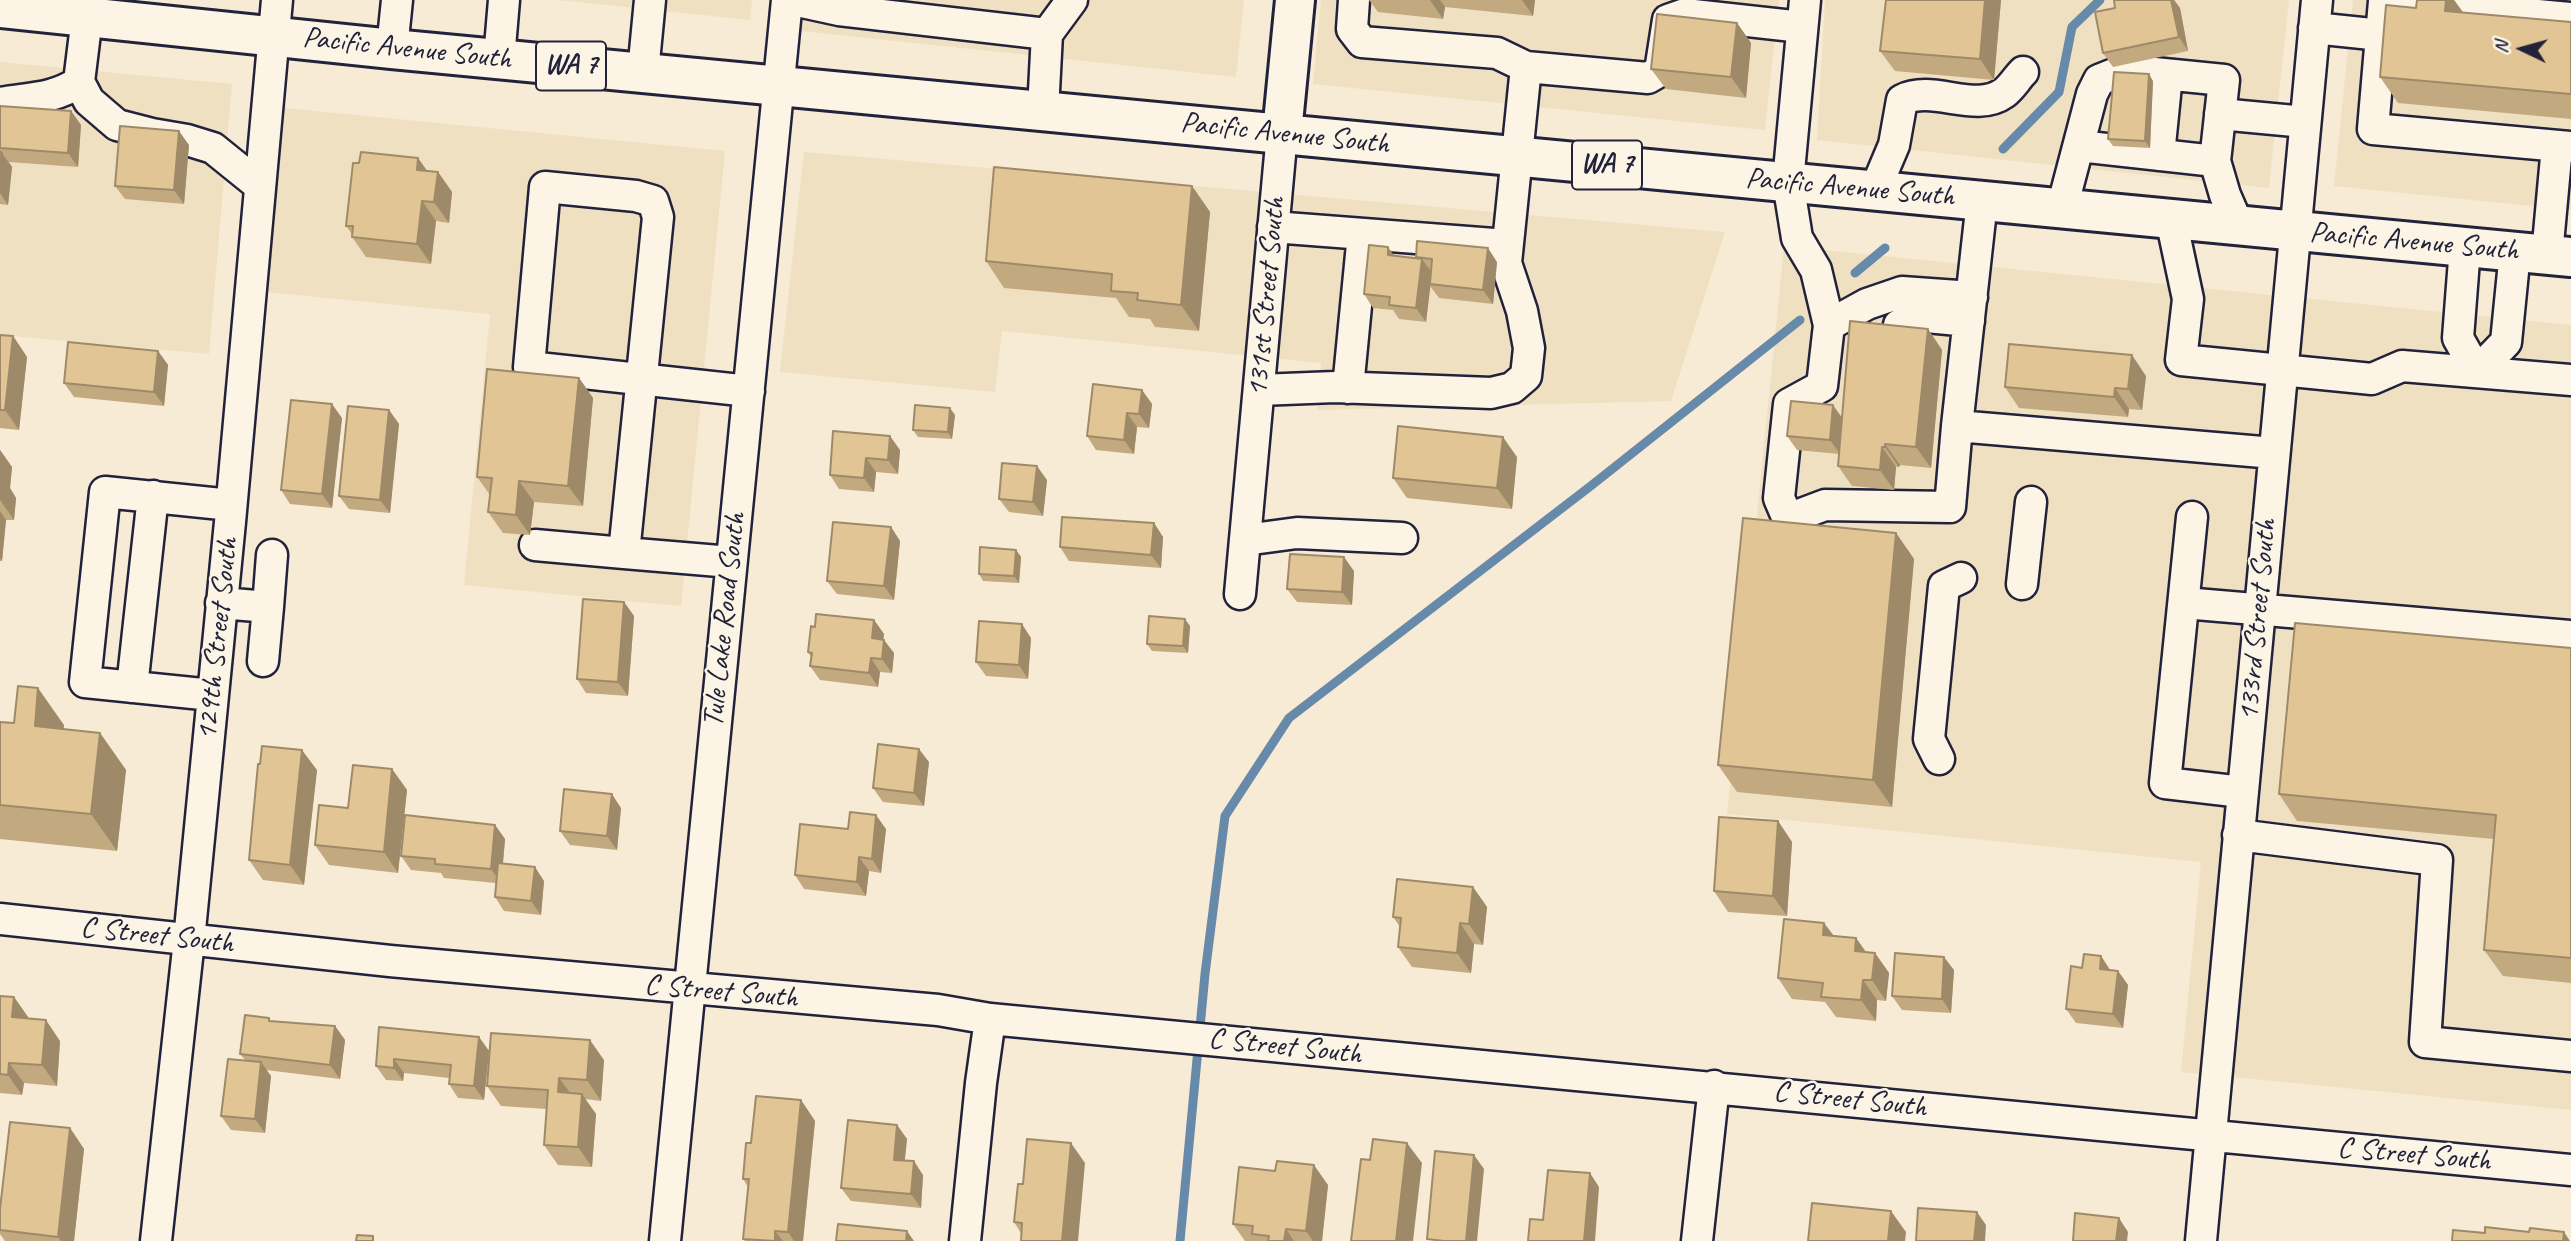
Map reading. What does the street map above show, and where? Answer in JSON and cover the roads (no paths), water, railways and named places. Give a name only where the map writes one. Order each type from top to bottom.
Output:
[{"type":"main road","name":"131st Street South","points":[[1282,133],[1295,0]]},
{"type":"main road","name":"Pacific Avenue South","points":[[0,8],[275,18],[392,49],[2544,255]]},
{"type":"street","points":[[392,49],[397,0]]},
{"type":"street","points":[[499,59],[504,0]]},
{"type":"street","points":[[643,72],[650,0]]},
{"type":"street","name":"Tule Lake Road South","points":[[665,1241],[787,0]]},
{"type":"street","points":[[793,0],[839,10],[1047,34]]},
{"type":"street","points":[[1043,110],[1047,34],[1072,0]]},
{"type":"street","points":[[1354,0],[1352,29],[1362,42],[1497,53],[1526,67],[1648,78],[1660,71],[1669,10],[1685,14],[1804,13],[1788,182],[1797,238],[1816,270],[1829,324],[1822,386],[1789,404],[1779,498],[1788,519],[1825,505],[1950,508],[1982,201]]},
{"type":"street","points":[[2477,372],[2506,342],[2544,255],[2564,146],[2373,128],[2384,1],[2571,18]]},
{"type":"street","points":[[69,10],[79,82],[89,102],[117,125],[187,139],[213,148],[260,186]]},
{"type":"street","points":[[2316,14],[2381,35]]},
{"type":"street","name":"133rd Street South","points":[[2201,1241],[2316,14]]},
{"type":"street","name":"129th Street South","points":[[156,1241],[189,940],[275,18]]},
{"type":"street","points":[[1259,390],[1348,388],[1491,393],[1512,388],[1526,376],[1529,348],[1522,311],[1506,263],[1526,67]]},
{"type":"street","points":[[2062,208],[2079,146],[2101,115],[2092,94],[2099,80],[2124,70],[2224,80],[2215,161],[2238,225]]},
{"type":"street","points":[[1875,190],[1894,145],[1902,100],[1910,96],[1925,95],[1984,100],[2004,93],[2023,72]]},
{"type":"street","points":[[2159,155],[2157,118],[2167,75]]},
{"type":"street","points":[[0,103],[43,98],[65,92],[79,82]]},
{"type":"street","points":[[2220,114],[2305,122]]},
{"type":"street","name":"131st Street South","points":[[1240,594],[1282,133]]},
{"type":"street","points":[[2079,146],[2215,161]]},
{"type":"street","points":[[624,553],[643,380],[658,217],[653,201],[635,196],[544,187],[529,367],[643,380],[748,391]]},
{"type":"street","points":[[2171,219],[2188,299],[2182,360],[2372,379],[2402,366],[2571,380]]},
{"type":"street","points":[[1273,227],[1507,245]]},
{"type":"street","points":[[1348,388],[1363,234]]},
{"type":"street","points":[[2465,247],[2458,338],[2477,372]]},
{"type":"street","points":[[1829,324],[1867,304],[1902,292],[1970,309]]},
{"type":"street","points":[[1896,341],[1899,325],[1916,316],[1970,309]]},
{"type":"street","points":[[1957,426],[2274,453]]},
{"type":"street","points":[[212,695],[85,682],[106,492],[231,505]]},
{"type":"street","points":[[132,687],[153,496]]},
{"type":"street","points":[[2022,584],[2031,502]]},
{"type":"street","points":[[2192,517],[2165,783],[2242,792]]},
{"type":"street","points":[[1245,540],[1297,533],[1402,538]]},
{"type":"street","points":[[535,545],[730,562]]},
{"type":"street","points":[[263,660],[272,555]]},
{"type":"street","points":[[1939,759],[1929,739],[1944,586],[1961,578]]},
{"type":"street","points":[[221,603],[268,607]]},
{"type":"street","points":[[2184,603],[2571,636]]},
{"type":"street","points":[[2238,835],[2437,860],[2425,1042],[2571,1056]]},
{"type":"street","name":"C Street South","points":[[0,919],[690,990],[938,1010],[990,1019],[1599,1078],[1714,1086],[2571,1170]]},
{"type":"street","points":[[965,1241],[990,1019]]},
{"type":"street","points":[[1697,1241],[1714,1086]]},
{"type":"waterway","points":[[2003,149],[2059,92],[2072,27],[2100,0]]},
{"type":"waterway","points":[[1855,273],[1885,248]]},
{"type":"waterway","points":[[1180,1241],[1205,974],[1225,816],[1289,718],[1592,485],[1800,320]]}]
